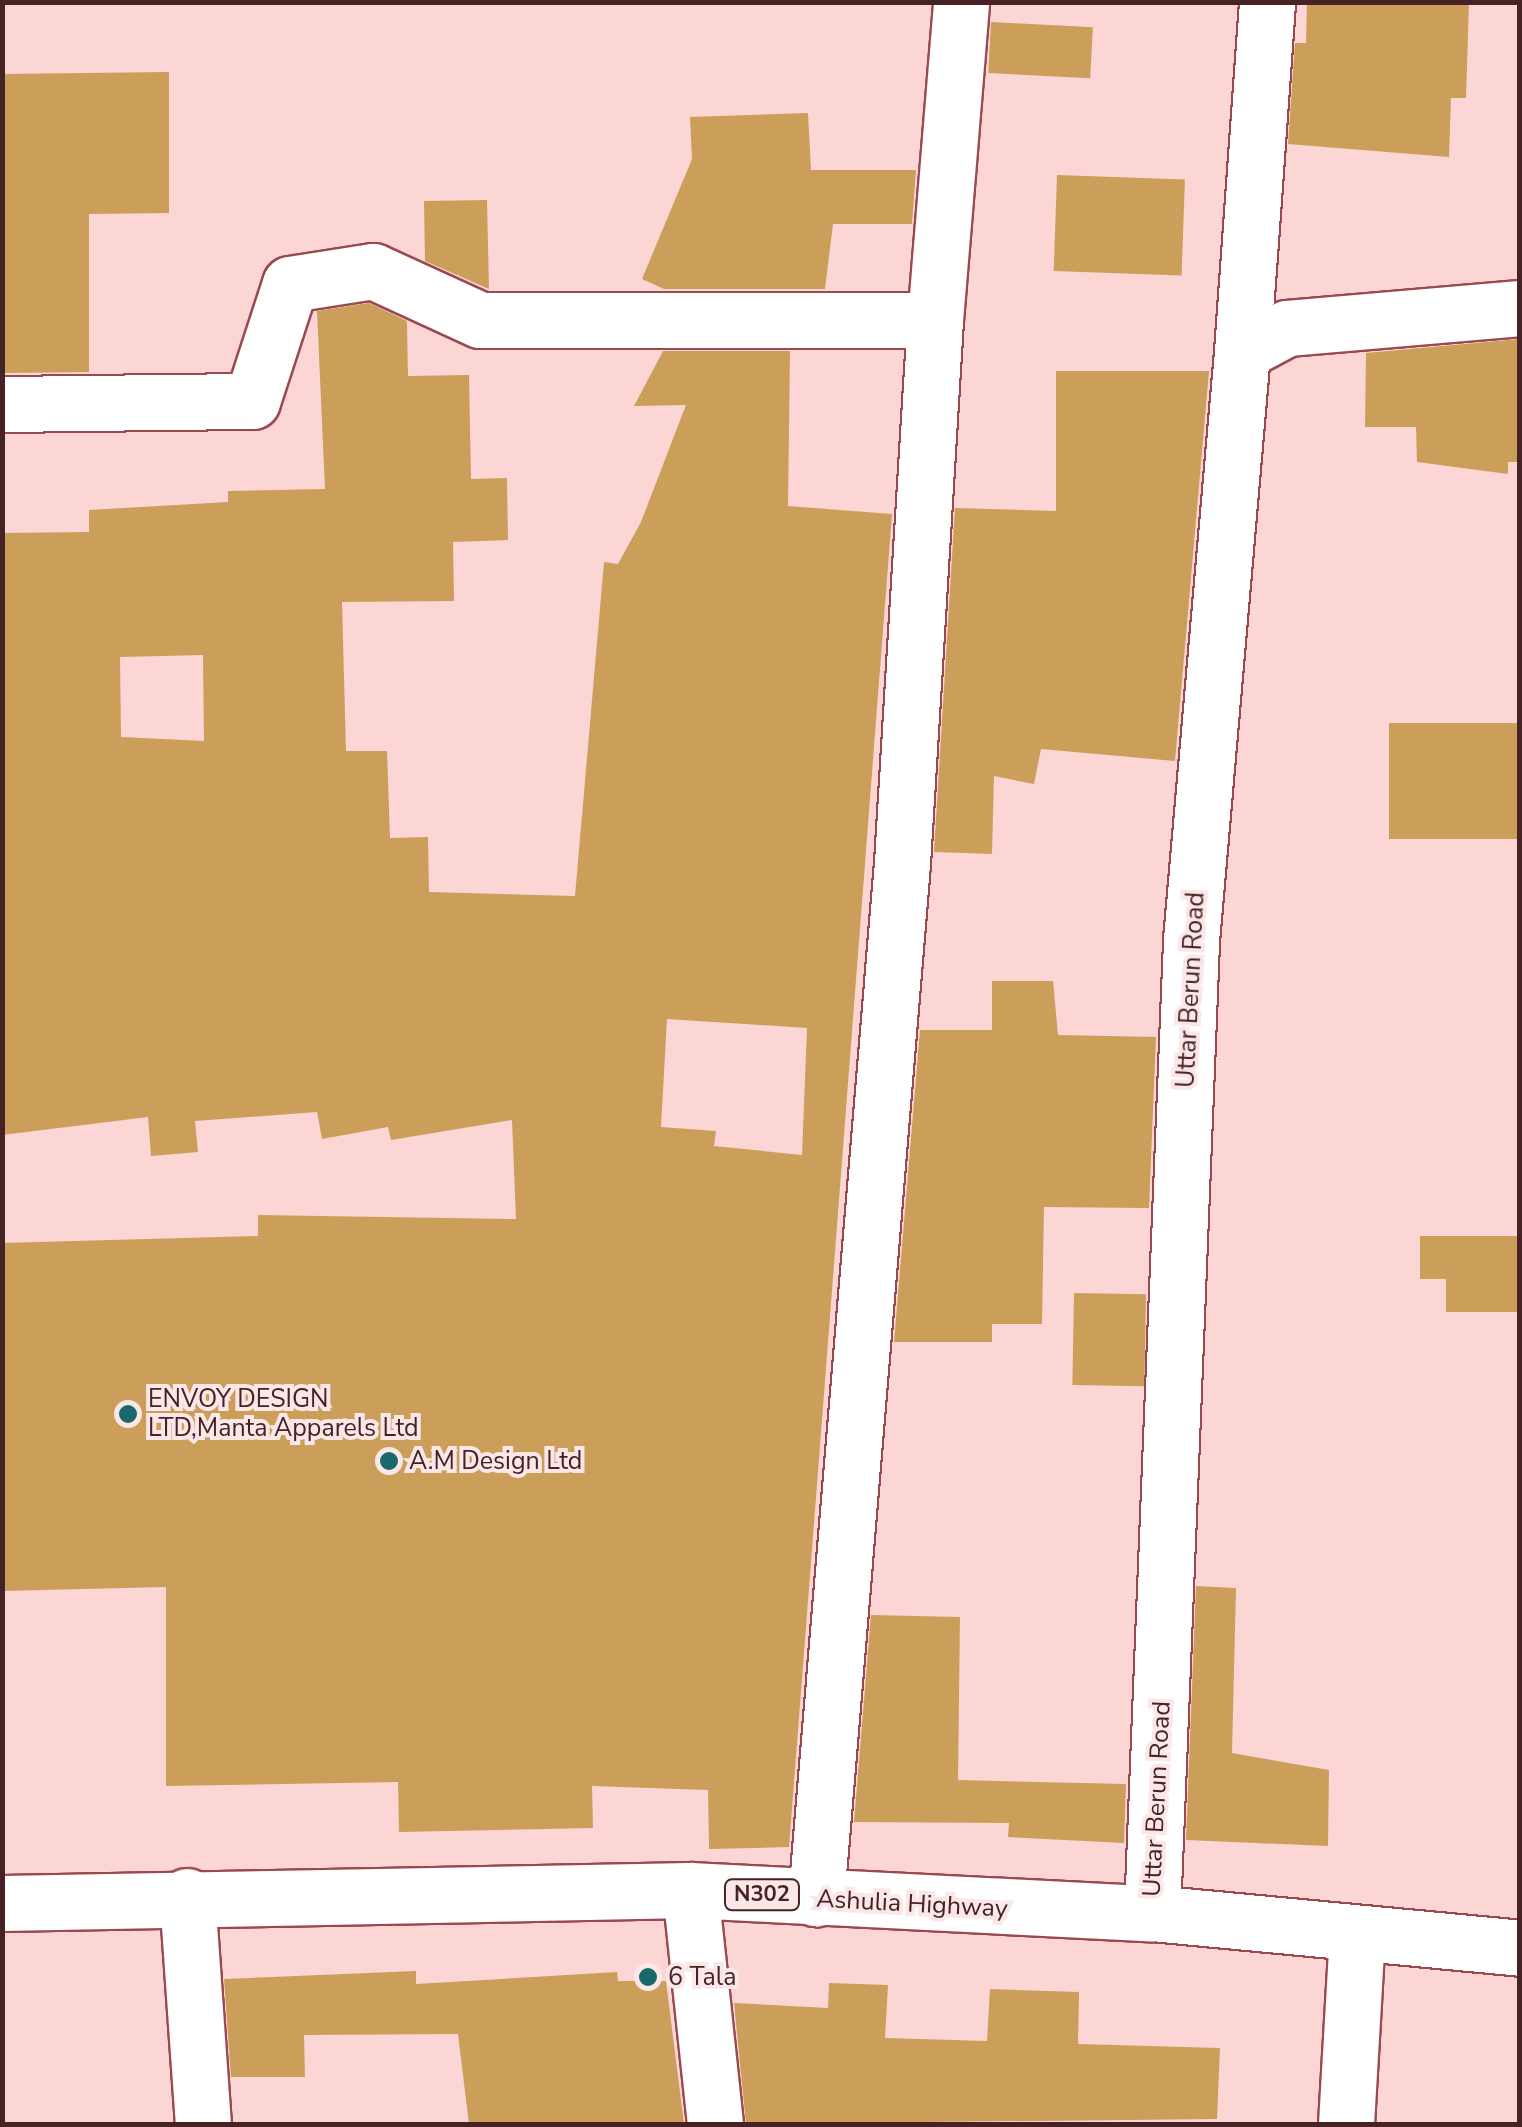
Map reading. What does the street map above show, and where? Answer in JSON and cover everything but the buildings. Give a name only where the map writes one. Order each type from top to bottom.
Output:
[{"type":"main road","points":[[816,1898],[902,862],[935,320],[961,2]]},
{"type":"main road","name":"Uttar Berun Road","points":[[1152,1913],[1191,940],[1242,352],[1267,2]]},
{"type":"main road","points":[[2,404],[252,401],[290,284],[373,270],[480,320],[935,320]]},
{"type":"main road","points":[[1242,352],[1286,328],[1520,308]]},
{"type":"main road","points":[[690,1890],[714,2124]]},
{"type":"main road","name":"Ashulia Highway","points":[[2,1903],[187,1896],[690,1890],[1152,1913],[1520,1948]]},
{"type":"main road","points":[[187,1896],[203,2124]]},
{"type":"main road","points":[[1346,2124],[1357,1933]]},
{"type":"place","name":"ENVOY DESIGN LTD,Manta Apparels Ltd","points":[[128,1414]]},
{"type":"place","name":"A.M Design Ltd","points":[[389,1461]]},
{"type":"place","name":"6 Tala","points":[[648,1977]]}]
